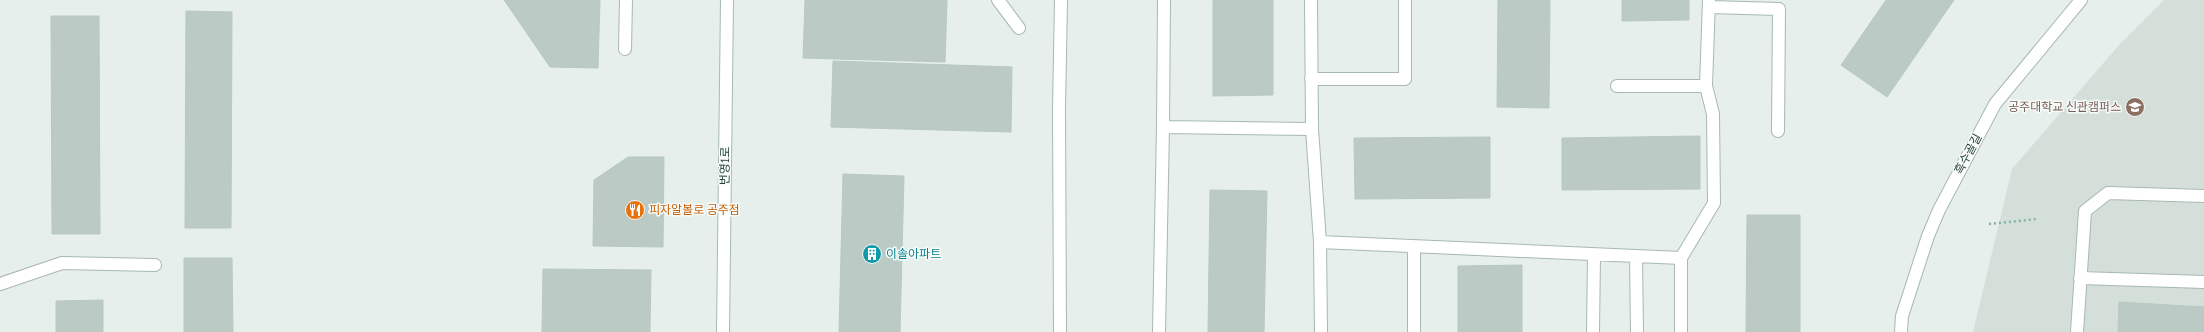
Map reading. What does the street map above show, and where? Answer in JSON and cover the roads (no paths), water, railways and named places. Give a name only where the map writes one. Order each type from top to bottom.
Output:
[{"type":"street","points":[[625,49],[626,0]]},
{"type":"street","name":"번영1로","points":[[723,332],[727,0]]},
{"type":"street","points":[[998,0],[1019,28]]},
{"type":"street","points":[[1060,332],[1059,109],[1061,0]]},
{"type":"street","points":[[1158,332],[1163,127],[1164,0]]},
{"type":"street","points":[[1311,0],[1312,129],[1320,242],[1321,332]]},
{"type":"street","points":[[1312,79],[1404,79],[1405,0]]},
{"type":"street","name":"흑수골길","points":[[1901,332],[1902,316],[1928,236],[1939,210],[1995,104],[2081,0]]},
{"type":"street","points":[[1681,332],[1681,258],[1714,203],[1713,114],[1706,86],[1709,3],[1782,4],[1778,131]]},
{"type":"street","points":[[1617,86],[1706,86]]},
{"type":"street","points":[[1163,127],[1312,129]]},
{"type":"street","points":[[2076,332],[2085,211],[2108,192],[2204,196]]},
{"type":"street","points":[[1320,242],[1636,258],[1681,258]]},
{"type":"street","points":[[1414,247],[1414,332]]},
{"type":"street","points":[[1593,332],[1594,256]]},
{"type":"street","points":[[1636,258],[1637,332]]},
{"type":"street","points":[[0,284],[62,263],[155,265]]},
{"type":"street","points":[[2080,278],[2204,282]]},
{"type":"place","name":"공주대학교 신관캠퍼스","points":[[2135,107]]},
{"type":"place","name":"피자알볼로 공주점","points":[[635,210]]},
{"type":"place","name":"이솔아파트","points":[[872,254]]}]
